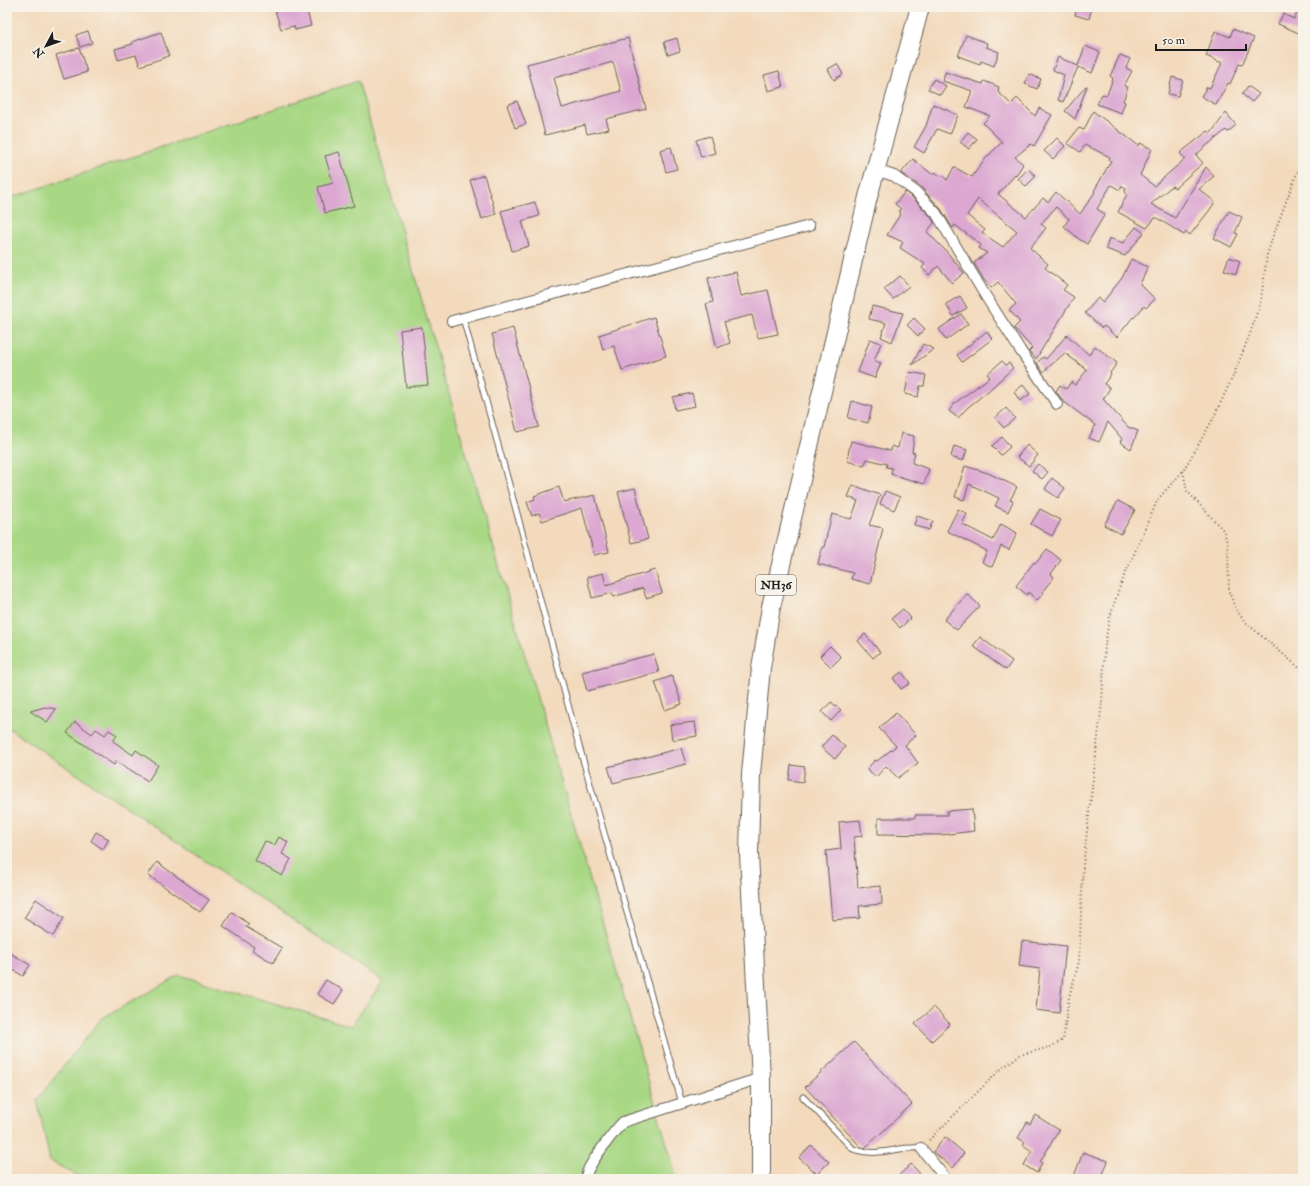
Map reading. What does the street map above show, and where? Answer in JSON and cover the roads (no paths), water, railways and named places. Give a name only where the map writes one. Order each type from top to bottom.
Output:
[{"type":"highway","name":"NH36","points":[[761,1179],[761,1078],[749,854],[751,774],[761,668],[770,607],[876,170],[920,7]]},
{"type":"street","points":[[876,170],[894,176],[916,192],[936,214],[1020,350],[1057,404]]},
{"type":"street","points":[[452,321],[809,226]]},
{"type":"street","points":[[587,1179],[587,1172],[593,1161],[622,1122],[761,1078]]},
{"type":"street","points":[[921,1148],[946,1179]]},
{"type":"lane","points":[[463,318],[579,746],[682,1103]]},
{"type":"lane","points":[[803,1097],[853,1149],[864,1153],[877,1153],[895,1151],[909,1147],[921,1148]]}]
